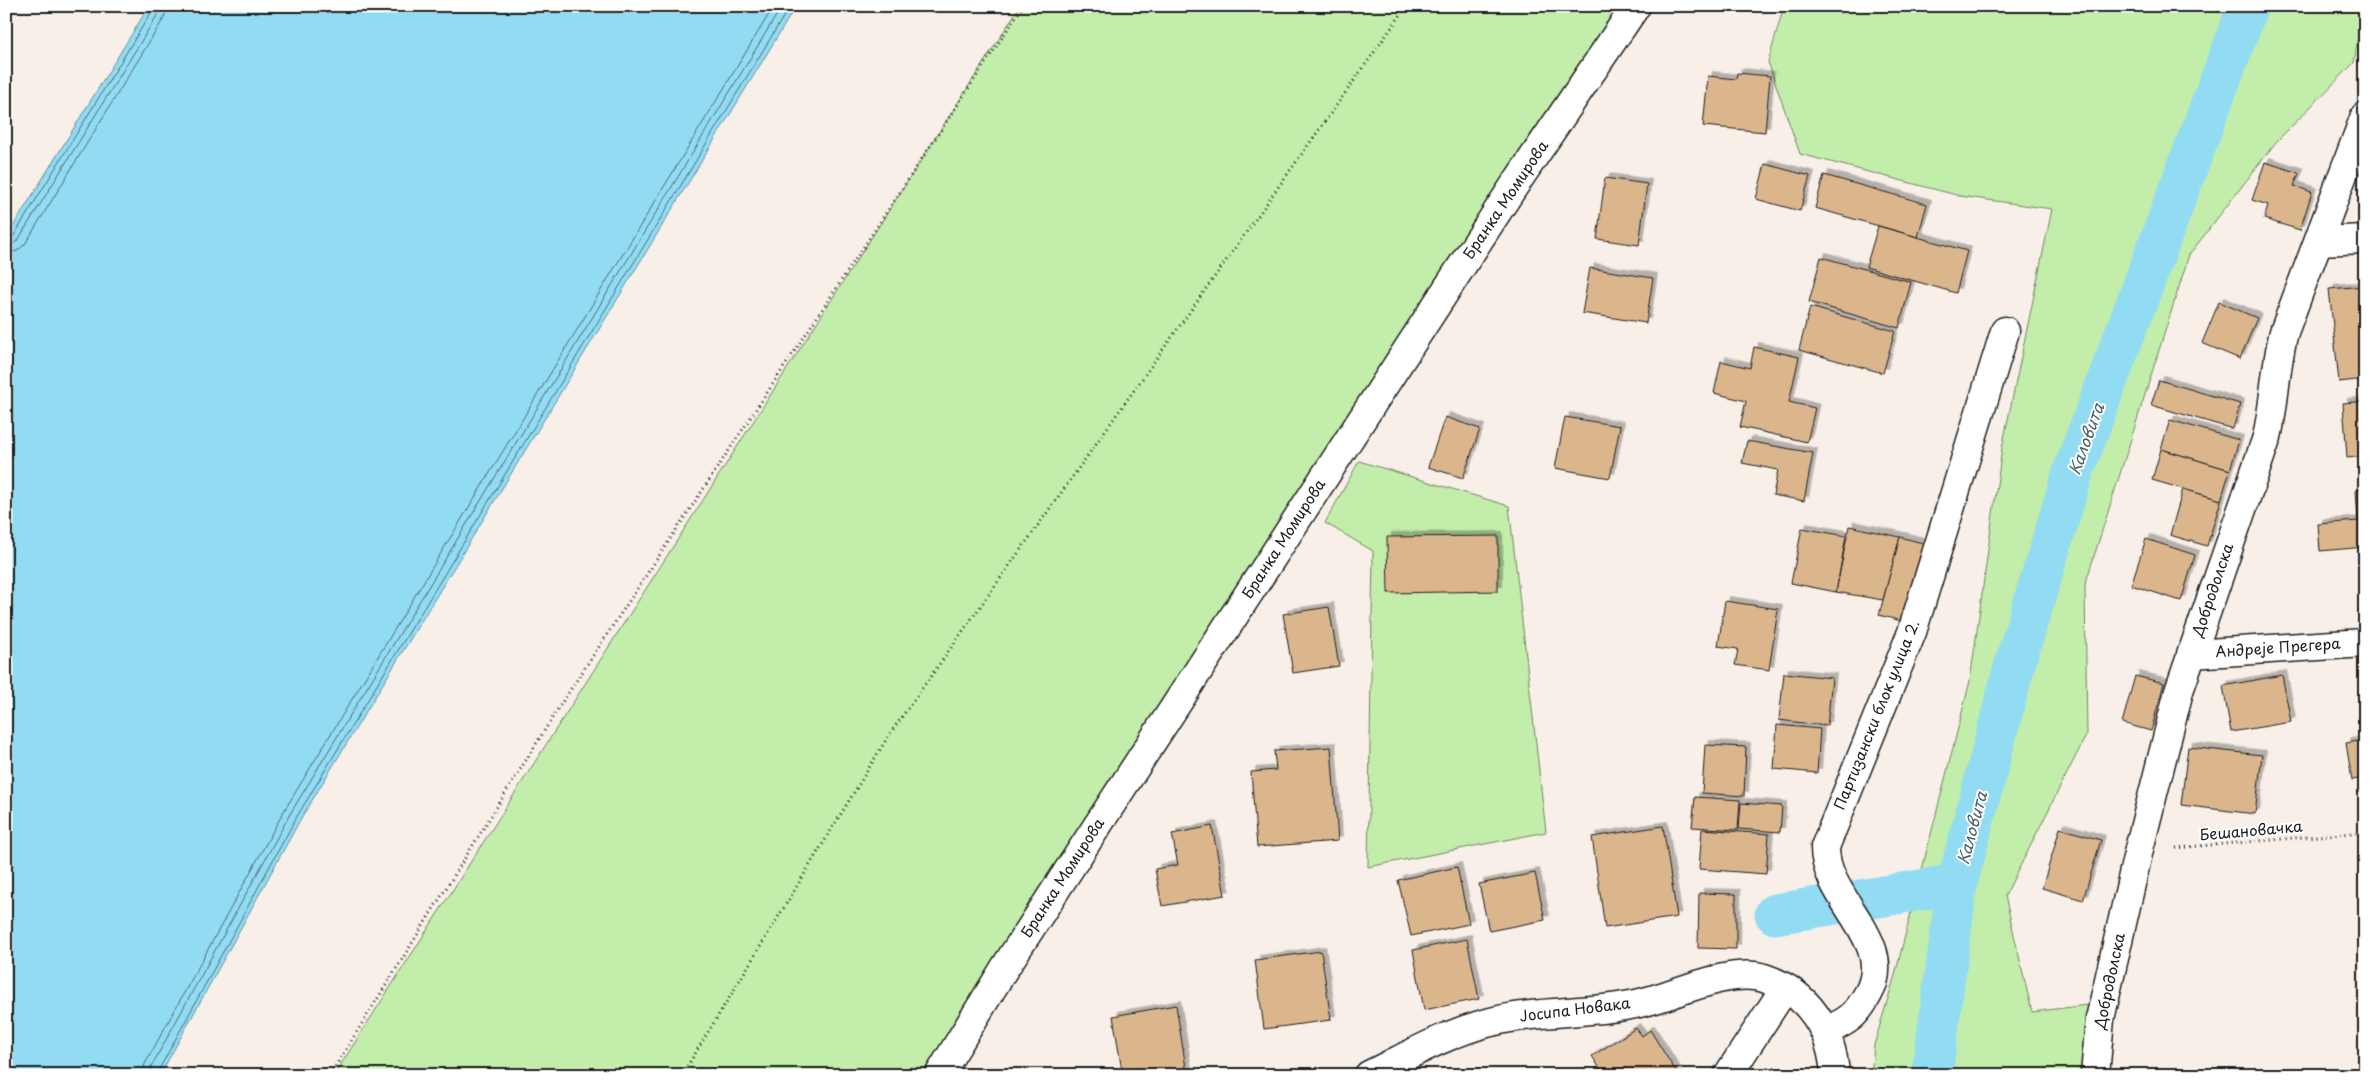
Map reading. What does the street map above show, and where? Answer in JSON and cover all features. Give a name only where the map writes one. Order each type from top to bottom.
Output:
[{"type":"street","name":"Бранка Момирова","points":[[939,1075],[1004,969],[1512,189],[1636,6]]},
{"type":"street","name":"Добродолска","points":[[2094,1075],[2100,1020],[2139,849],[2179,691],[2267,437],[2274,408],[2276,367],[2284,332],[2365,116]]},
{"type":"street","points":[[2319,241],[2365,239]]},
{"type":"street","name":"Партизански блок улица 2.","points":[[1826,1031],[1852,1018],[1858,1011],[1875,980],[1875,956],[1859,923],[1836,887],[1824,858],[1826,843],[1912,632],[2005,330]]},
{"type":"street","name":"Андреје Прегера","points":[[2191,654],[2365,643]]},
{"type":"street","name":"Јосипа Новака","points":[[1370,1075],[1446,1036],[1487,1022],[1535,1013],[1581,1012],[1643,1002],[1732,976],[1748,975],[1764,978],[1785,988],[1807,1004],[1818,1016],[1826,1031]]},
{"type":"street","points":[[1728,1075],[1785,988]]},
{"type":"street","points":[[1826,1031],[1831,1044],[1835,1075]]},
{"type":"path","points":[[330,1075],[559,708],[1023,6]]},
{"type":"path","points":[[682,1075],[889,735],[1407,6]]},
{"type":"path","name":"Бешановачка","points":[[2139,849],[2239,844],[2365,832]]},
{"type":"green space","points":[[1020,6],[1630,6],[943,1075],[334,1075]]},
{"type":"green space","points":[[1784,6],[2363,6],[2354,63],[2276,142],[2189,255],[2085,585],[2087,734],[2005,896],[2032,1012],[2095,1004],[2085,1075],[1871,1075],[1874,1045],[1895,975],[1970,681],[2002,448],[2052,209],[1960,196],[1800,154],[1768,62]]},
{"type":"green space","points":[[1359,461],[1509,506],[1546,832],[1368,867],[1373,551],[1325,523]]},
{"type":"water","points":[[149,6],[796,6],[300,820],[160,1075],[6,1075],[6,238]]},
{"type":"building","points":[[1737,73],[1770,76],[1765,132],[1703,126],[1708,76],[1736,79]]},
{"type":"building","points":[[2265,162],[2299,173],[2294,186],[2312,192],[2300,230],[2264,219],[2268,205],[2252,200]]},
{"type":"building","points":[[1765,164],[1810,176],[1800,211],[1756,199]]},
{"type":"building","points":[[1824,175],[1927,204],[1918,237],[1815,208]]},
{"type":"building","points":[[1605,178],[1647,184],[1639,245],[1597,239]]},
{"type":"building","points":[[1878,226],[1967,251],[1956,293],[1866,267]]},
{"type":"building","points":[[1821,257],[1911,282],[1899,328],[1809,302]]},
{"type":"building","points":[[1590,268],[1653,278],[1646,323],[1582,313]]},
{"type":"building","points":[[2365,286],[2365,379],[2339,382],[2329,289]]},
{"type":"building","points":[[2219,302],[2257,318],[2240,359],[2202,343]]},
{"type":"building","points":[[1810,307],[1895,331],[1883,373],[1799,350]]},
{"type":"building","points":[[1754,347],[1799,357],[1789,402],[1815,408],[1807,442],[1740,427],[1746,401],[1714,393],[1721,361],[1750,368]]},
{"type":"building","points":[[2159,380],[2240,404],[2233,429],[2151,405]]},
{"type":"building","points":[[2365,401],[2365,456],[2347,458],[2343,403]]},
{"type":"building","points":[[1445,417],[1480,429],[1463,478],[1428,467]]},
{"type":"building","points":[[1565,417],[1620,426],[1610,478],[1555,468]]},
{"type":"building","points":[[2170,420],[2239,440],[2230,470],[2161,449]]},
{"type":"building","points":[[1747,441],[1813,453],[1804,501],[1773,495],[1778,470],[1742,463]]},
{"type":"building","points":[[2161,449],[2230,470],[2221,500],[2152,480]]},
{"type":"building","points":[[2183,489],[2221,500],[2207,546],[2170,535]]},
{"type":"building","points":[[2365,489],[2365,547],[2320,551],[2318,524],[2358,521],[2356,490]]},
{"type":"building","points":[[1849,526],[1900,537],[1883,600],[1836,592]]},
{"type":"building","points":[[1802,528],[1846,536],[1836,592],[1791,583]]},
{"type":"building","points":[[1498,536],[1498,591],[1388,593],[1387,537]]},
{"type":"building","points":[[1900,537],[1930,545],[1909,623],[1879,615]]},
{"type":"building","points":[[2146,539],[2195,555],[2181,601],[2131,585]]},
{"type":"building","points":[[1725,601],[1778,609],[1769,670],[1735,665],[1738,649],[1718,646]]},
{"type":"building","points":[[1329,607],[1339,666],[1293,673],[1283,614]]},
{"type":"building","points":[[1784,673],[1832,678],[1827,726],[1779,720]]},
{"type":"building","points":[[2282,675],[2291,722],[2231,732],[2223,686]]},
{"type":"building","points":[[2135,676],[2164,683],[2151,731],[2122,723]]},
{"type":"building","points":[[1777,725],[1820,729],[1817,773],[1774,769]]},
{"type":"building","points":[[2365,740],[2365,778],[2352,780],[2346,743]]},
{"type":"building","points":[[1705,745],[1746,747],[1744,796],[1702,793]]},
{"type":"building","points":[[1331,747],[1338,841],[1257,847],[1251,772],[1276,770],[1274,751]]},
{"type":"building","points":[[2188,747],[2262,755],[2255,814],[2181,805]]},
{"type":"building","points":[[1695,797],[1740,800],[1738,830],[1692,827]]},
{"type":"building","points":[[1741,803],[1782,806],[1780,832],[1739,829]]},
{"type":"building","points":[[1212,826],[1225,895],[1162,906],[1155,869],[1178,865],[1172,834]]},
{"type":"building","points":[[1663,826],[1677,917],[1605,928],[1592,837]]},
{"type":"building","points":[[2060,828],[2101,840],[2083,900],[2042,888]]},
{"type":"building","points":[[1702,829],[1769,834],[1766,874],[1699,869]]},
{"type":"building","points":[[1457,867],[1469,924],[1411,936],[1398,880]]},
{"type":"building","points":[[1535,873],[1545,920],[1489,931],[1479,884]]},
{"type":"building","points":[[1699,893],[1736,894],[1736,949],[1698,948]]},
{"type":"building","points":[[1467,939],[1479,999],[1424,1010],[1413,950]]},
{"type":"building","points":[[1321,951],[1331,1020],[1264,1029],[1255,960]]},
{"type":"building","points":[[1176,1005],[1187,1074],[1141,1075],[1140,1068],[1122,1071],[1113,1016]]},
{"type":"building","points":[[1636,1028],[1642,1036],[1650,1030],[1678,1075],[1604,1075],[1592,1056]]},
{"type":"waterway","name":"Каловита","points":[[1932,1075],[1957,884],[2016,660],[2074,469],[2248,6]]},
{"type":"waterway","name":"Каловита","points":[[1775,914],[1957,884]]}]
